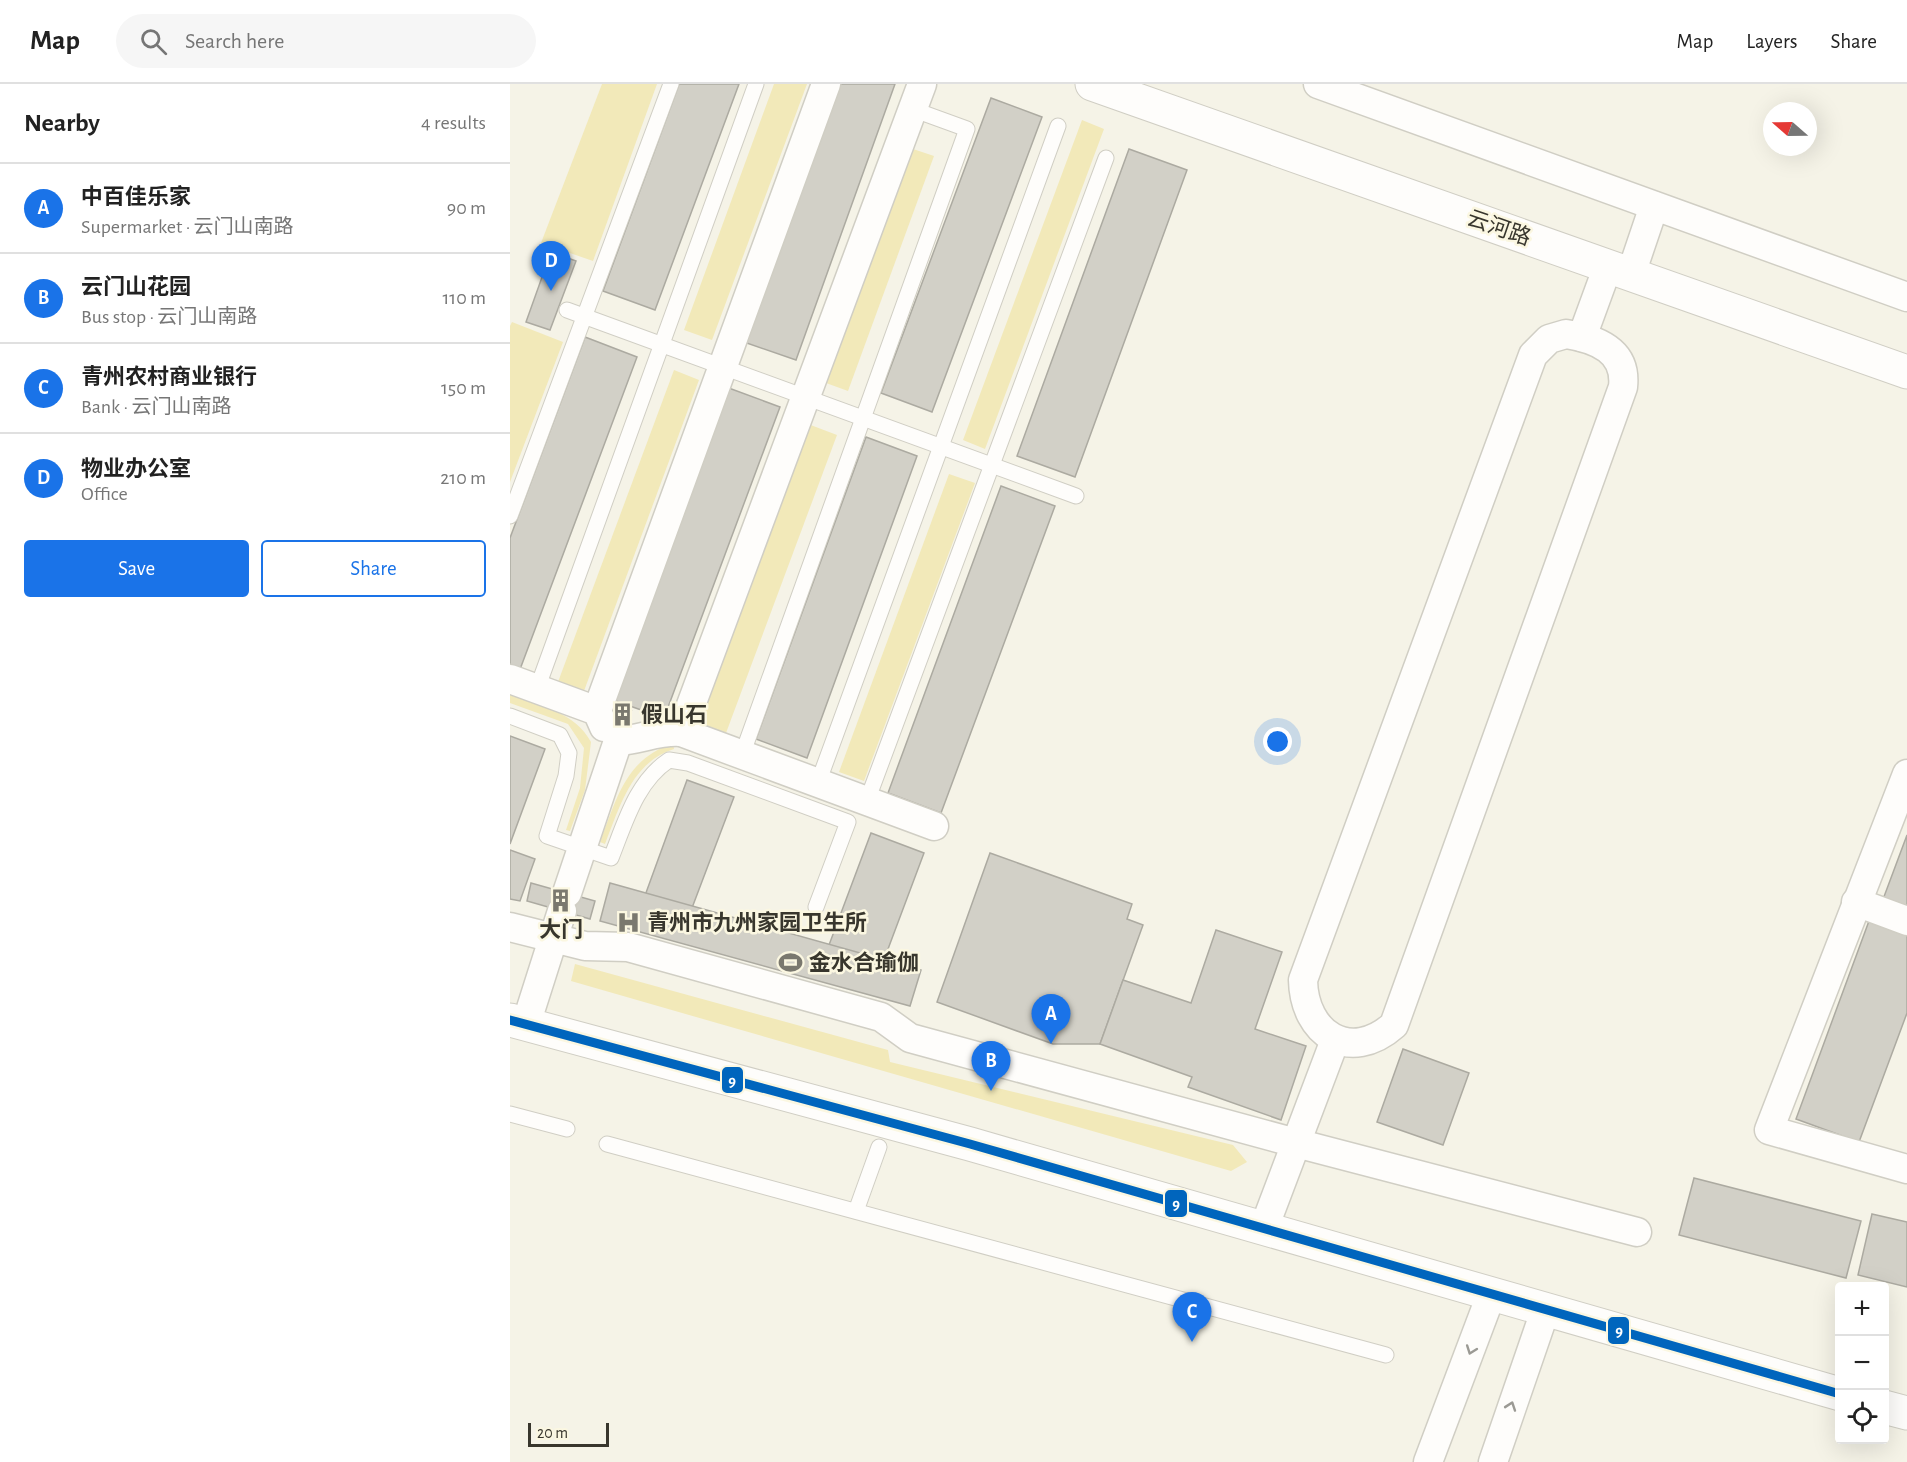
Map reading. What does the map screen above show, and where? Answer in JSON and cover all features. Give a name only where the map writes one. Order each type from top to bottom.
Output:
[{"type":"main road","name":"云河路","points":[[1092,84],[1907,372]]},
{"type":"main road","points":[[518,1022],[970,1144],[1835,1393]]},
{"type":"main road","points":[[1889,1408],[1907,1413]]},
{"type":"street","points":[[826,84],[597,711],[602,724],[618,741],[636,740],[664,730],[681,732],[934,826]]},
{"type":"street","points":[[1318,84],[1907,297]]},
{"type":"street","points":[[681,732],[917,97]]},
{"type":"street","points":[[1582,337],[1654,206]]},
{"type":"street","points":[[1566,334],[1598,341],[1620,361],[1624,374],[1623,387],[1394,1025],[1380,1038],[1359,1042],[1335,1041],[1313,1020],[1304,1000],[1304,980],[1533,355],[1549,339],[1566,334]]},
{"type":"street","points":[[510,679],[597,711]]},
{"type":"street","points":[[518,1022],[553,939],[618,741]]},
{"type":"street","points":[[1907,774],[1769,1130],[1907,1169]]},
{"type":"street","points":[[1856,903],[1907,921]]},
{"type":"street","points":[[510,927],[585,946],[615,945],[651,953],[881,1017],[910,1038],[1296,1143],[1637,1232]]},
{"type":"street","points":[[1264,1228],[1335,1041]]},
{"type":"street","points":[[1428,1462],[1491,1294]]},
{"type":"street","points":[[1494,1462],[1545,1311]]},
{"type":"lane","points":[[510,516],[671,84]]},
{"type":"lane","points":[[537,688],[756,84]]},
{"type":"lane","points":[[742,755],[968,129],[917,97]]},
{"type":"lane","points":[[818,783],[1058,126]]},
{"type":"lane","points":[[867,801],[1106,158]]},
{"type":"lane","points":[[567,310],[1076,496]]},
{"type":"lane","points":[[510,716],[560,735],[569,753],[566,776],[547,836],[611,858],[636,797],[654,770],[669,760],[688,764],[848,822],[816,907]]},
{"type":"lane","points":[[510,1114],[567,1129]]},
{"type":"lane","points":[[607,1144],[1386,1354]]},
{"type":"lane","points":[[856,1211],[879,1147]]},
{"type":"shaded area","points":[[602,84],[657,84],[593,261],[541,243]]},
{"type":"shaded area","points":[[774,84],[807,84],[712,340],[684,330]]},
{"type":"shaded area","points":[[1082,120],[1104,129],[985,449],[963,440]]},
{"type":"shaded area","points":[[913,149],[934,156],[848,391],[826,383]]},
{"type":"shaded area","points":[[512,322],[563,342],[510,482],[510,326]]},
{"type":"shaded area","points":[[674,370],[699,380],[584,691],[558,682]]},
{"type":"shaded area","points":[[808,424],[837,435],[726,733],[697,722]]},
{"type":"shaded area","points":[[949,474],[975,483],[864,781],[839,772]]},
{"type":"shaded area","points":[[510,695],[556,711],[576,724],[591,742],[585,790],[570,831],[566,830],[580,788],[584,748],[568,724],[510,703]]},
{"type":"shaded area","points":[[673,743],[674,749],[648,764],[629,787],[605,844],[600,842],[618,796],[633,770],[657,750]]},
{"type":"shaded area","points":[[575,964],[888,1050],[890,1062],[1233,1145],[1247,1162],[1231,1171],[571,981]]},
{"type":"building","points":[[679,84],[739,84],[655,310],[603,291]]},
{"type":"building","points":[[834,84],[895,84],[796,360],[741,341]]},
{"type":"building","points":[[991,98],[1042,117],[932,412],[881,393]]},
{"type":"building","points":[[1129,149],[1187,170],[1075,477],[1017,456]]},
{"type":"building","points":[[551,252],[576,261],[550,330],[526,322]]},
{"type":"building","points":[[585,337],[637,357],[519,672],[510,668],[510,538]]},
{"type":"building","points":[[726,387],[780,407],[664,718],[610,699]]},
{"type":"building","points":[[866,437],[917,456],[807,758],[756,739]]},
{"type":"building","points":[[1001,486],[1055,506],[941,813],[888,793]]},
{"type":"building","name":"假山石","points":[[619,708],[631,711],[622,719]]},
{"type":"building","points":[[510,736],[545,749],[510,844]]},
{"type":"building","points":[[687,780],[734,797],[684,929],[639,912]]},
{"type":"building","points":[[871,833],[924,853],[873,989],[820,969]]},
{"type":"building","points":[[1907,835],[1907,912],[1882,902]]},
{"type":"building","points":[[510,850],[535,859],[520,901],[510,899]]},
{"type":"building","points":[[990,853],[1132,904],[1127,919],[1143,925],[1100,1044],[1053,1044],[937,1002]]},
{"type":"building","name":"大门","points":[[531,883],[595,901],[590,919],[527,901]]},
{"type":"building","points":[[610,883],[921,970],[910,1006],[600,921]]},
{"type":"building","points":[[1869,921],[1907,935],[1907,1013],[1859,1142],[1796,1119]]},
{"type":"building","points":[[1216,930],[1282,952],[1255,1029],[1306,1046],[1281,1120],[1188,1087],[1192,1077],[1100,1044],[1123,980],[1191,1003]]},
{"type":"building","points":[[1403,1049],[1469,1073],[1443,1145],[1377,1122]]},
{"type":"building","points":[[1694,1178],[1861,1221],[1846,1278],[1679,1235]]},
{"type":"building","points":[[1872,1214],[1907,1222],[1907,1287],[1858,1275]]},
{"type":"transit line","name":"9","points":[[510,1020],[970,1144],[1835,1393]]},
{"type":"place","name":"物业办公室","points":[[551,291]]},
{"type":"place","name":"假山石","points":[[623,715]]},
{"type":"place","name":"大门","points":[[561,901]]},
{"type":"place","name":"青州市九州家园卫生所","points":[[629,923]]},
{"type":"place","name":"金水合瑜伽","points":[[791,963]]},
{"type":"place","name":"中百佳乐家","points":[[1051,1044]]},
{"type":"place","name":"云门山花园","points":[[991,1091]]},
{"type":"place","name":"青州农村商业银行","points":[[1192,1342]]}]
